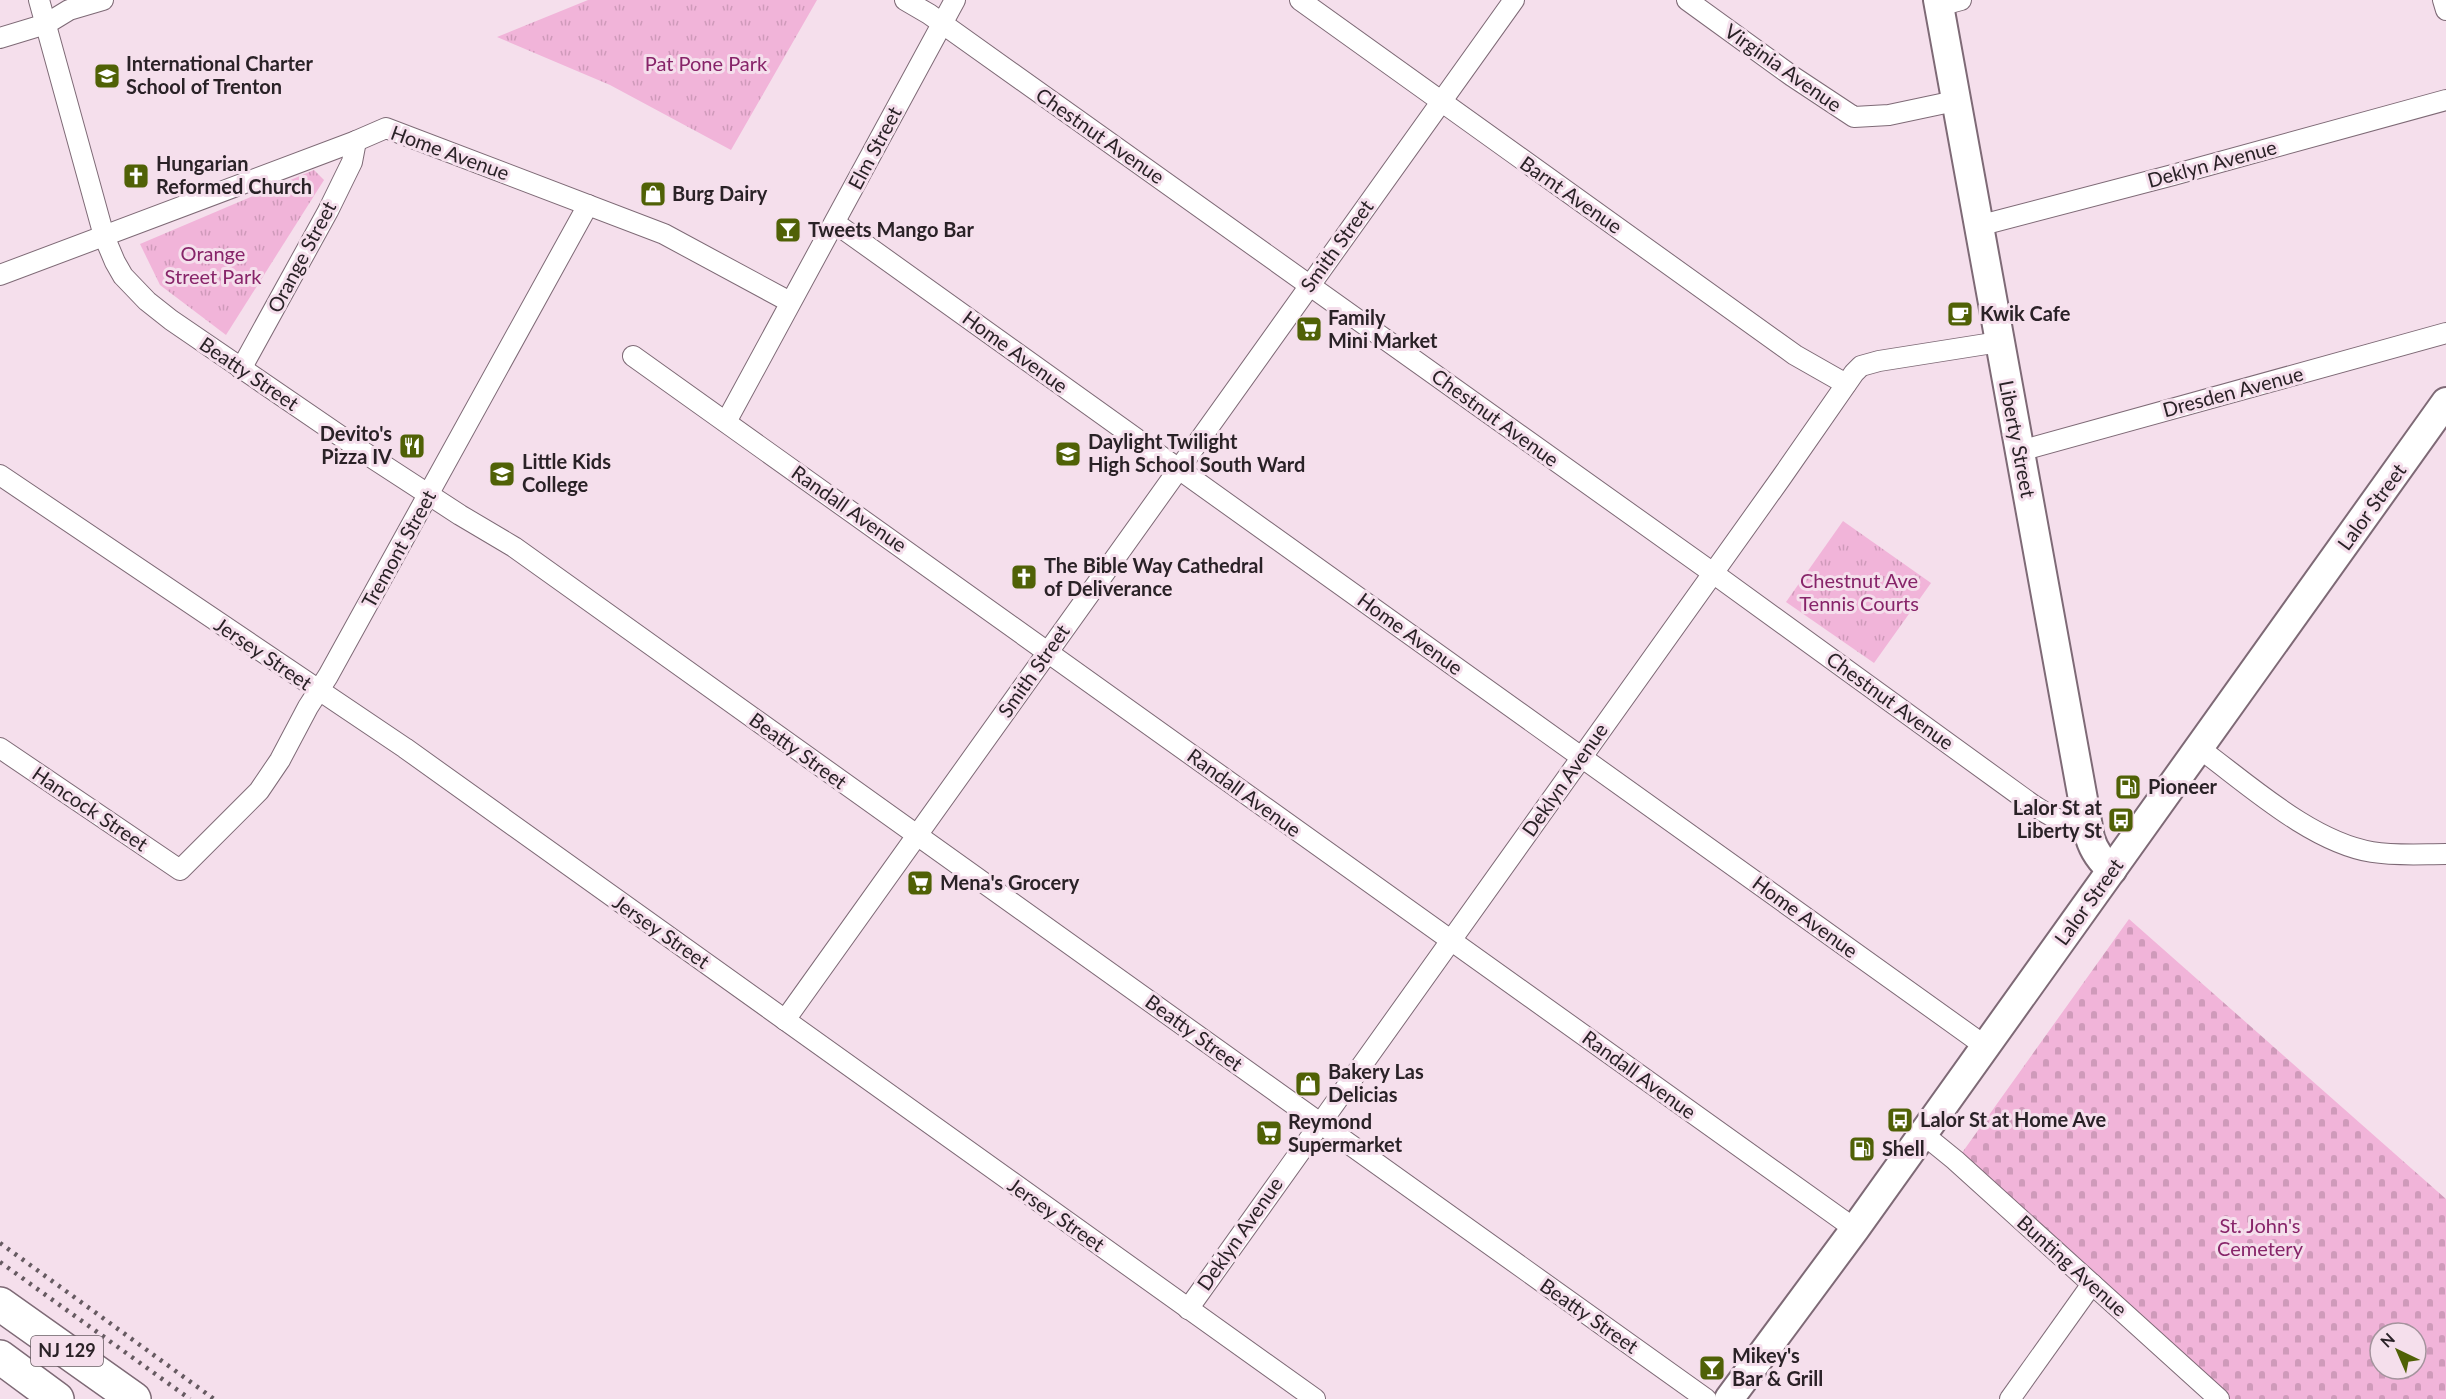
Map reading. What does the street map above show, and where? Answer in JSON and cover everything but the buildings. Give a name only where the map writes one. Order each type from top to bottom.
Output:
[{"type":"highway","name":"NJ 129","points":[[0,1304],[134,1399]]},
{"type":"highway","name":"NJ 129","points":[[0,1357],[57,1399]]},
{"type":"main road","name":"Liberty Street","points":[[1946,2],[1955,101],[2088,824],[2093,848],[2103,863],[2112,870]]},
{"type":"main road","name":"Lalor Street","points":[[1729,1399],[1856,1229],[2199,748],[2443,413]]},
{"type":"street","name":"Beatty Street","points":[[39,0],[104,236],[115,262],[135,290],[171,320],[241,369],[429,495],[514,548],[1706,1399]]},
{"type":"street","points":[[0,38],[46,24],[69,10],[103,0]]},
{"type":"street","name":"Chestnut Avenue","points":[[905,0],[943,23],[1713,573],[2033,805],[2058,820],[2074,826],[2088,824]]},
{"type":"street","name":"Elm Street","points":[[726,422],[955,0]]},
{"type":"street","name":"Barnt Avenue","points":[[1300,0],[1795,355],[1846,384]]},
{"type":"street","name":"Smith Street","points":[[785,1020],[1514,0]]},
{"type":"street","name":"Virginia Avenue","points":[[1687,0],[1792,76],[1854,117],[1888,115],[1955,101]]},
{"type":"street","points":[[2443,0],[2446,10]]},
{"type":"street","name":"Deklyn Avenue","points":[[1978,226],[2446,100]]},
{"type":"street","name":"Home Avenue","points":[[0,275],[386,128],[397,130],[682,243],[790,302]]},
{"type":"street","name":"Orange Street","points":[[241,369],[328,211],[352,162],[356,141]]},
{"type":"street","name":"Tremont Street","points":[[180,870],[259,791],[280,760],[588,205]]},
{"type":"street","name":"Home Avenue","points":[[835,223],[1985,1046]]},
{"type":"street","name":"Dresden Avenue","points":[[2020,451],[2446,333]]},
{"type":"street","name":"Deklyn Avenue","points":[[1188,1309],[1861,366],[1999,342]]},
{"type":"street","name":"Randall Avenue","points":[[633,356],[1856,1229]]},
{"type":"street","name":"Jersey Street","points":[[0,475],[405,748],[1315,1399]]},
{"type":"street","name":"Hancock Street","points":[[0,748],[180,870]]},
{"type":"street","points":[[2199,748],[2290,815],[2342,844],[2381,853],[2446,854]]},
{"type":"street","name":"Bunting Avenue","points":[[1923,1134],[2219,1399]]},
{"type":"street","points":[[2010,1399],[2092,1284]]},
{"type":"green space","name":"Pat Pone Park","points":[[588,0],[817,0],[731,150],[610,85],[497,37]]},
{"type":"green space","name":"Orange Street Park","points":[[314,170],[324,180],[226,335],[160,285],[140,244]]},
{"type":"green space","name":"Chestnut Ave Tennis Courts","points":[[1843,521],[1931,583],[1874,663],[1786,602]]},
{"type":"green space","name":"St. John's Cemetery","points":[[2129,919],[2446,1199],[2446,1399],[2214,1399],[1954,1164]]},
{"type":"railway","points":[[0,1243],[214,1399]]},
{"type":"railway","points":[[0,1262],[190,1399]]},
{"type":"place","name":"International Charter School of Trenton","points":[[107,76]]},
{"type":"place","name":"Hungarian Reformed Church","points":[[136,176]]},
{"type":"place","name":"Burg Dairy","points":[[653,194]]},
{"type":"place","name":"Tweets Mango Bar","points":[[788,230]]},
{"type":"place","name":"Kwik Cafe","points":[[1960,314]]},
{"type":"place","name":"Family Mini Market","points":[[1309,329]]},
{"type":"place","name":"Devito's Pizza IV","points":[[412,446]]},
{"type":"place","name":"Daylight Twilight High School South Ward","points":[[1068,454]]},
{"type":"place","name":"Little Kids College","points":[[502,474]]},
{"type":"place","name":"The Bible Way Cathedral of Deliverance","points":[[1024,577]]},
{"type":"place","name":"Pioneer","points":[[2128,787]]},
{"type":"place","name":"Lalor St at Liberty St","points":[[2121,820]]},
{"type":"place","name":"Mena's Grocery","points":[[920,883]]},
{"type":"place","name":"Bakery Las Delicias","points":[[1308,1084]]},
{"type":"place","name":"Lalor St at Home Ave","points":[[1900,1120]]},
{"type":"place","name":"Reymond Supermarket","points":[[1269,1133]]},
{"type":"place","name":"Shell","points":[[1862,1149]]},
{"type":"place","name":"Mikey's Bar & Grill","points":[[1712,1368]]}]
